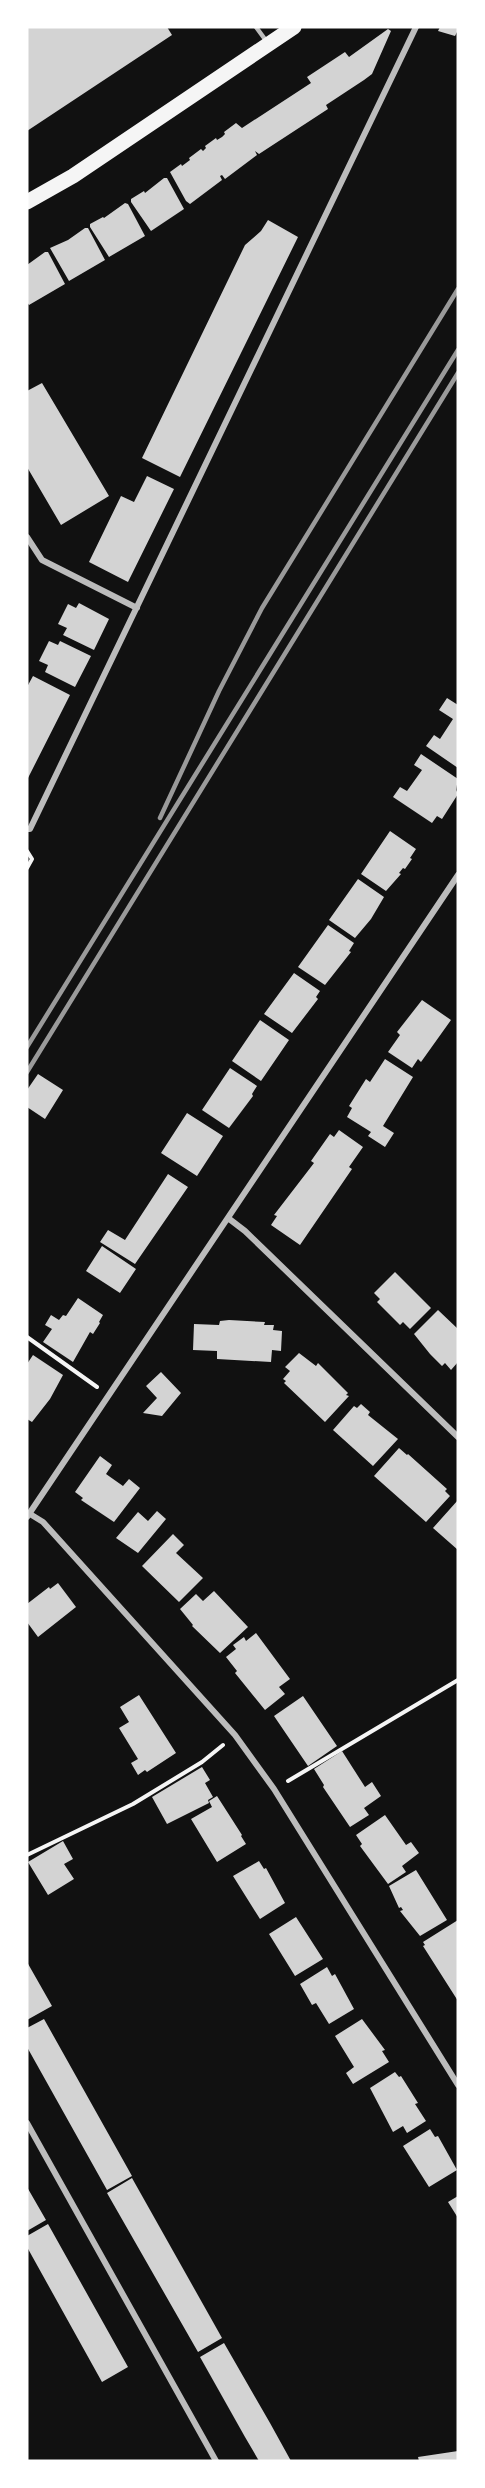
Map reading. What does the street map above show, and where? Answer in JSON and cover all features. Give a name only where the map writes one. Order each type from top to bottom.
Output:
[{"type":"main road","points":[[27,202],[73,176],[294,27]]},
{"type":"street","points":[[27,829],[30,829],[416,27]]},
{"type":"street","points":[[27,537],[42,560],[137,608]]},
{"type":"street","points":[[458,875],[28,1516],[43,1522],[235,1735],[274,1789],[458,2085]]},
{"type":"street","points":[[228,1218],[245,1231],[458,1437]]},
{"type":"street","points":[[27,2123],[216,2461]]},
{"type":"lane","points":[[256,27],[268,44]]},
{"type":"path","points":[[27,851],[32,859],[27,868]]},
{"type":"path","points":[[27,1337],[89,1381]]},
{"type":"path","points":[[274,1789],[458,1680]]},
{"type":"path","points":[[27,1855],[133,1804],[202,1761],[235,1735]]},
{"type":"building","points":[[27,27],[167,27],[172,35],[27,131]]},
{"type":"building","points":[[440,27],[458,27],[458,30],[455,36],[438,31]]},
{"type":"building","points":[[388,29],[391,31],[372,74],[326,105],[328,109],[259,154],[255,151],[257,155],[225,179],[222,175],[220,176],[222,180],[190,204],[186,201],[170,172],[181,164],[182,166],[201,149],[203,151],[205,146],[216,138],[217,140],[222,137],[224,132],[236,123],[242,128],[311,83],[307,77],[345,52],[349,57]]},
{"type":"building","points":[[167,178],[184,209],[151,231],[131,199],[144,191],[145,193]]},
{"type":"building","points":[[125,203],[128,204],[145,236],[109,257],[90,224],[104,218]]},
{"type":"building","points":[[268,220],[298,237],[180,477],[142,458],[245,245],[261,231]]},
{"type":"building","points":[[88,228],[105,260],[69,281],[50,248],[68,240]]},
{"type":"building","points":[[48,252],[65,284],[29,305],[27,302],[27,265]]},
{"type":"building","points":[[42,383],[109,496],[61,525],[27,467],[27,391]]},
{"type":"building","points":[[147,476],[174,489],[128,582],[89,562],[121,496],[134,502]]},
{"type":"building","points":[[79,603],[109,619],[94,650],[63,635],[67,628],[58,624],[68,604],[76,608]]},
{"type":"building","points":[[49,641],[58,645],[60,641],[91,656],[75,687],[45,672],[48,665],[39,661]]},
{"type":"building","points":[[33,676],[70,695],[27,780],[27,687]]},
{"type":"building","points":[[447,698],[458,705],[458,768],[426,746],[434,735],[440,739],[453,719],[439,710]]},
{"type":"building","points":[[421,754],[458,779],[456,790],[458,794],[442,819],[437,816],[432,823],[393,797],[400,787],[407,791],[422,770],[414,765]]},
{"type":"building","points":[[390,831],[416,849],[405,869],[403,868],[399,873],[401,874],[386,891],[361,874]]},
{"type":"building","points":[[358,879],[384,897],[371,919],[355,938],[329,920]]},
{"type":"building","points":[[328,925],[354,943],[349,951],[351,952],[325,985],[298,967]]},
{"type":"building","points":[[294,973],[320,991],[316,997],[318,999],[292,1033],[264,1014]]},
{"type":"building","points":[[422,1000],[451,1020],[421,1062],[418,1059],[412,1068],[388,1052],[400,1035],[397,1032]]},
{"type":"building","points":[[260,1020],[289,1040],[261,1081],[232,1061]]},
{"type":"building","points":[[385,1059],[413,1077],[383,1126],[394,1133],[385,1147],[368,1136],[371,1132],[347,1117],[352,1108],[349,1106],[366,1079],[370,1082]]},
{"type":"building","points":[[230,1068],[257,1086],[253,1096],[229,1128],[202,1110]]},
{"type":"building","points":[[38,1074],[63,1090],[45,1119],[27,1107],[27,1090]]},
{"type":"building","points":[[187,1113],[223,1136],[197,1176],[161,1153]]},
{"type":"building","points":[[339,1130],[363,1147],[349,1167],[352,1169],[300,1245],[271,1225],[277,1216],[274,1215],[314,1163],[311,1161],[330,1134],[334,1137]]},
{"type":"building","points":[[168,1174],[188,1187],[135,1264],[100,1242],[108,1230],[125,1240]]},
{"type":"building","points":[[102,1246],[136,1269],[120,1293],[86,1271]]},
{"type":"building","points":[[395,1272],[431,1308],[410,1329],[403,1322],[400,1325],[377,1302],[380,1299],[374,1293]]},
{"type":"building","points":[[78,1298],[103,1315],[93,1334],[90,1332],[73,1362],[43,1342],[52,1329],[45,1325],[51,1315],[59,1320],[63,1315],[66,1316]]},
{"type":"building","points":[[438,1310],[458,1329],[458,1362],[451,1370],[445,1363],[442,1366],[414,1334]]},
{"type":"building","points":[[220,1321],[265,1322],[264,1325],[274,1325],[273,1330],[282,1331],[281,1351],[272,1350],[271,1362],[217,1359],[217,1351],[193,1350],[194,1324],[219,1325]]},
{"type":"building","points":[[299,1353],[316,1366],[318,1363],[348,1393],[346,1395],[349,1396],[325,1422],[284,1383],[286,1381],[283,1379],[290,1371],[285,1367]]},
{"type":"building","points":[[33,1355],[63,1375],[50,1399],[32,1422],[27,1419],[27,1364]]},
{"type":"building","points":[[161,1372],[181,1393],[162,1416],[143,1413],[157,1398],[146,1386]]},
{"type":"building","points":[[361,1404],[370,1412],[368,1415],[398,1439],[373,1466],[333,1430],[354,1406],[357,1408]]},
{"type":"building","points":[[399,1448],[447,1489],[445,1491],[450,1496],[426,1522],[374,1476]]},
{"type":"building","points":[[100,1456],[112,1465],[106,1474],[123,1486],[129,1479],[140,1488],[114,1522],[81,1500],[83,1498],[75,1492]]},
{"type":"building","points":[[458,1500],[458,1550],[433,1528]]},
{"type":"building","points":[[157,1511],[166,1519],[138,1553],[116,1538],[138,1512],[148,1521]]},
{"type":"building","points":[[173,1534],[184,1545],[176,1553],[203,1578],[179,1602],[142,1566]]},
{"type":"building","points":[[58,1583],[76,1607],[38,1637],[27,1622],[27,1604]]},
{"type":"building","points":[[214,1591],[248,1627],[220,1653],[192,1626],[180,1609],[196,1594],[203,1601]]},
{"type":"building","points":[[256,1633],[290,1679],[279,1687],[285,1694],[265,1710],[235,1673],[237,1671],[226,1657],[236,1649],[233,1645],[244,1637],[246,1641]]},
{"type":"building","points":[[139,1695],[176,1753],[147,1772],[145,1770],[138,1775],[131,1763],[138,1759],[119,1728],[129,1722],[120,1707]]},
{"type":"building","points":[[303,1696],[337,1746],[308,1766],[274,1716]]},
{"type":"building","points":[[342,1751],[365,1787],[372,1782],[381,1796],[364,1808],[369,1815],[350,1827],[323,1787],[314,1769]]},
{"type":"building","points":[[202,1767],[210,1780],[205,1783],[213,1797],[208,1800],[209,1803],[167,1824],[152,1797]]},
{"type":"building","points":[[217,1796],[246,1844],[217,1862],[191,1819],[212,1807],[209,1801]]},
{"type":"building","points":[[385,1815],[406,1845],[411,1842],[419,1853],[402,1866],[406,1872],[388,1884],[360,1846],[362,1844],[356,1835]]},
{"type":"building","points":[[63,1841],[73,1859],[64,1864],[74,1879],[48,1895],[28,1862]]},
{"type":"building","points":[[259,1861],[264,1869],[266,1868],[285,1903],[260,1919],[233,1876]]},
{"type":"building","points":[[416,1870],[447,1920],[420,1936],[400,1911],[403,1910],[399,1908],[389,1886]]},
{"type":"building","points":[[296,1917],[323,1959],[295,1976],[269,1934]]},
{"type":"building","points":[[458,1920],[458,2001],[423,1946],[425,1945],[423,1942]]},
{"type":"building","points":[[27,1962],[52,2006],[27,2020]]},
{"type":"building","points":[[327,1967],[332,1976],[335,1974],[354,2009],[329,2024],[316,2003],[312,2005],[300,1984]]},
{"type":"building","points":[[44,2019],[132,2176],[107,2190],[27,2047],[27,2028]]},
{"type":"building","points":[[362,2019],[385,2050],[382,2051],[389,2062],[353,2084],[346,2073],[354,2067],[335,2036]]},
{"type":"building","points":[[395,2072],[399,2077],[401,2076],[426,2121],[407,2133],[403,2126],[393,2132],[370,2088]]},
{"type":"building","points":[[430,2129],[435,2137],[438,2136],[457,2170],[429,2187],[403,2146]]},
{"type":"building","points":[[132,2178],[222,2338],[198,2352],[107,2193]]},
{"type":"building","points":[[27,2187],[46,2220],[27,2231]]},
{"type":"building","points":[[458,2196],[458,2218],[448,2202]]},
{"type":"building","points":[[48,2224],[128,2367],[102,2382],[27,2247],[27,2236]]},
{"type":"building","points":[[224,2343],[291,2461],[259,2461],[245,2437],[200,2357]]},
{"type":"building","points":[[458,2451],[458,2461],[419,2461],[418,2457]]},
{"type":"railway","points":[[160,818],[219,691],[262,608],[458,289]]},
{"type":"railway","points":[[27,1047],[458,350]]},
{"type":"railway","points":[[27,1072],[458,373]]}]
